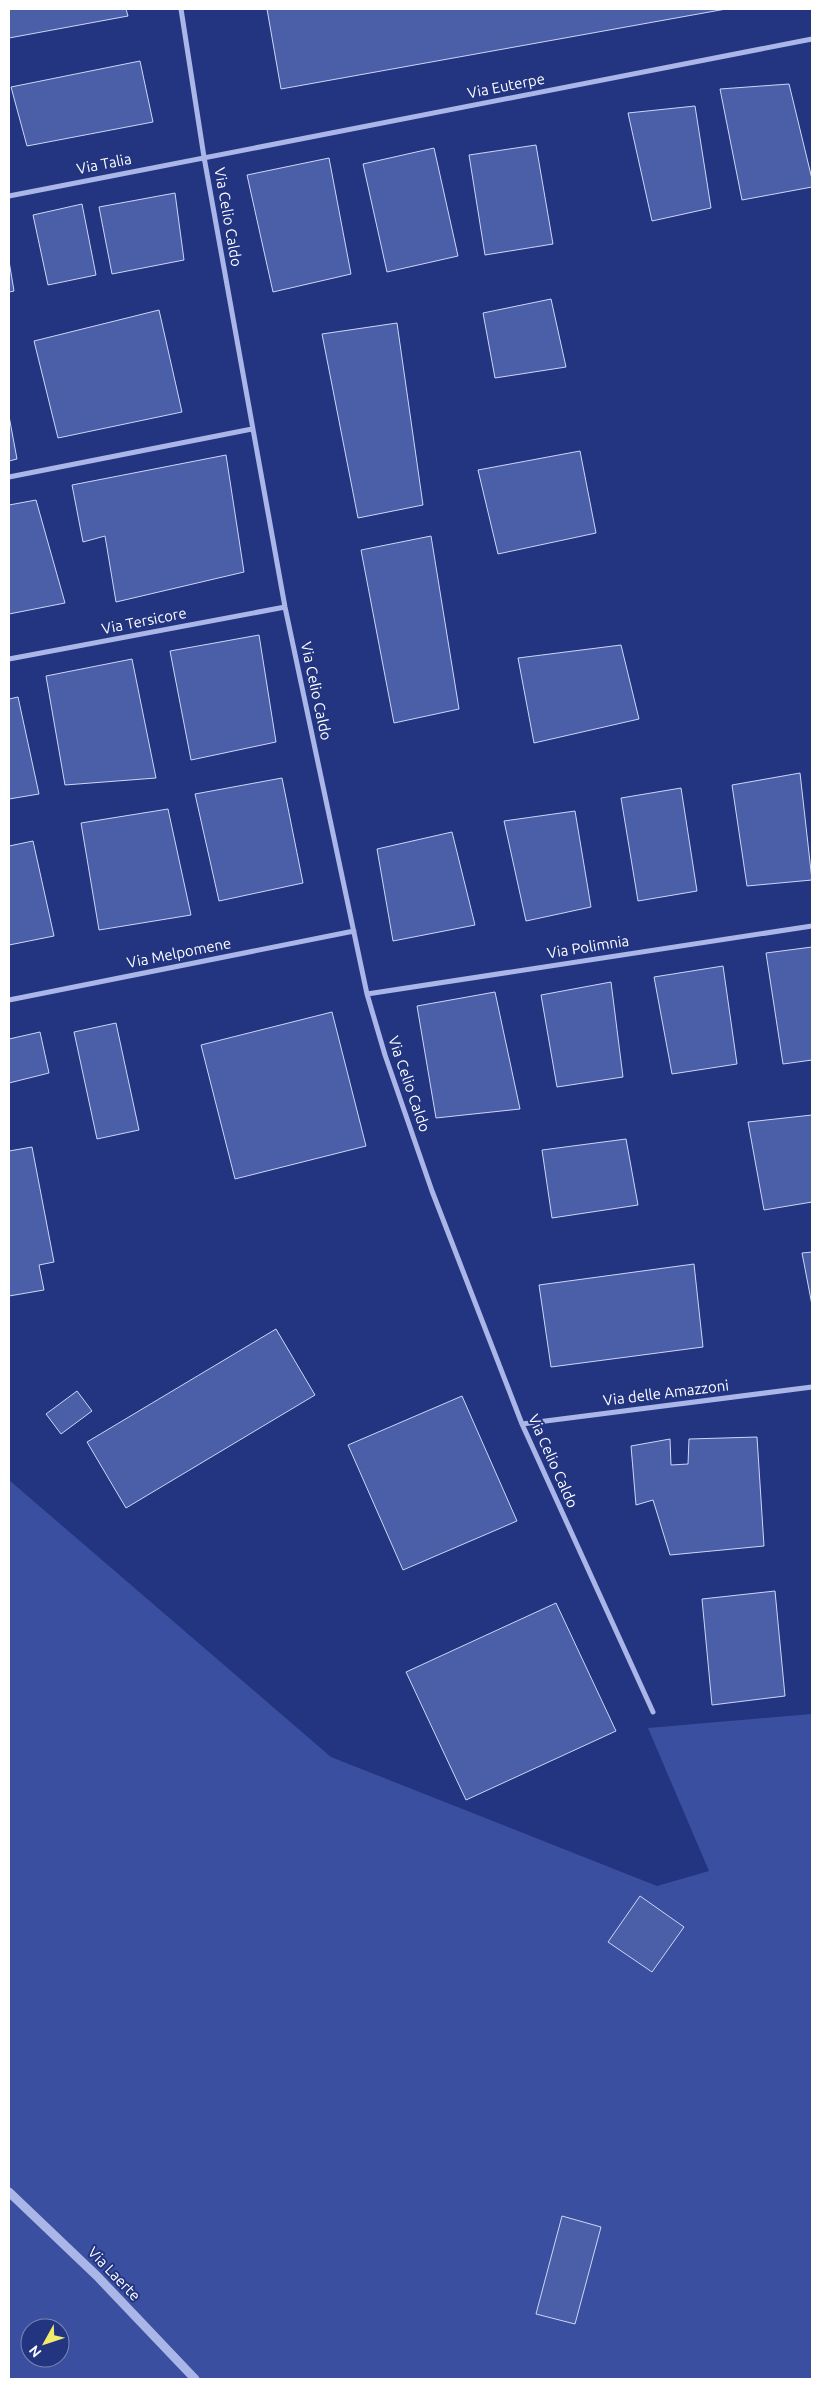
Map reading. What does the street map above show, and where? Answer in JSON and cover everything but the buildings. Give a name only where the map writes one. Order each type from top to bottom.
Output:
[{"type":"street","name":"Via Celio Caldo","points":[[181,9],[204,157],[285,606],[367,994],[385,1055],[432,1191],[522,1424],[653,1712]]},
{"type":"street","name":"Via Euterpe","points":[[204,157],[812,39]]},
{"type":"street","name":"Via Talia","points":[[9,196],[204,157]]},
{"type":"street","points":[[9,477],[252,428]]},
{"type":"street","name":"Via Tersicore","points":[[9,659],[285,606]]},
{"type":"street","name":"Via Polimnia","points":[[367,994],[812,926]]},
{"type":"street","name":"Via Melpomene","points":[[9,1000],[354,931]]},
{"type":"street","name":"Via delle Amazzoni","points":[[522,1424],[812,1387]]},
{"type":"street","name":"Via Laerte","points":[[9,2192],[98,2276],[195,2379]]},
{"type":"shaded area","points":[[9,1480],[331,1757],[657,1886],[709,1871],[648,1728],[812,1714],[812,2379],[9,2379]]}]
